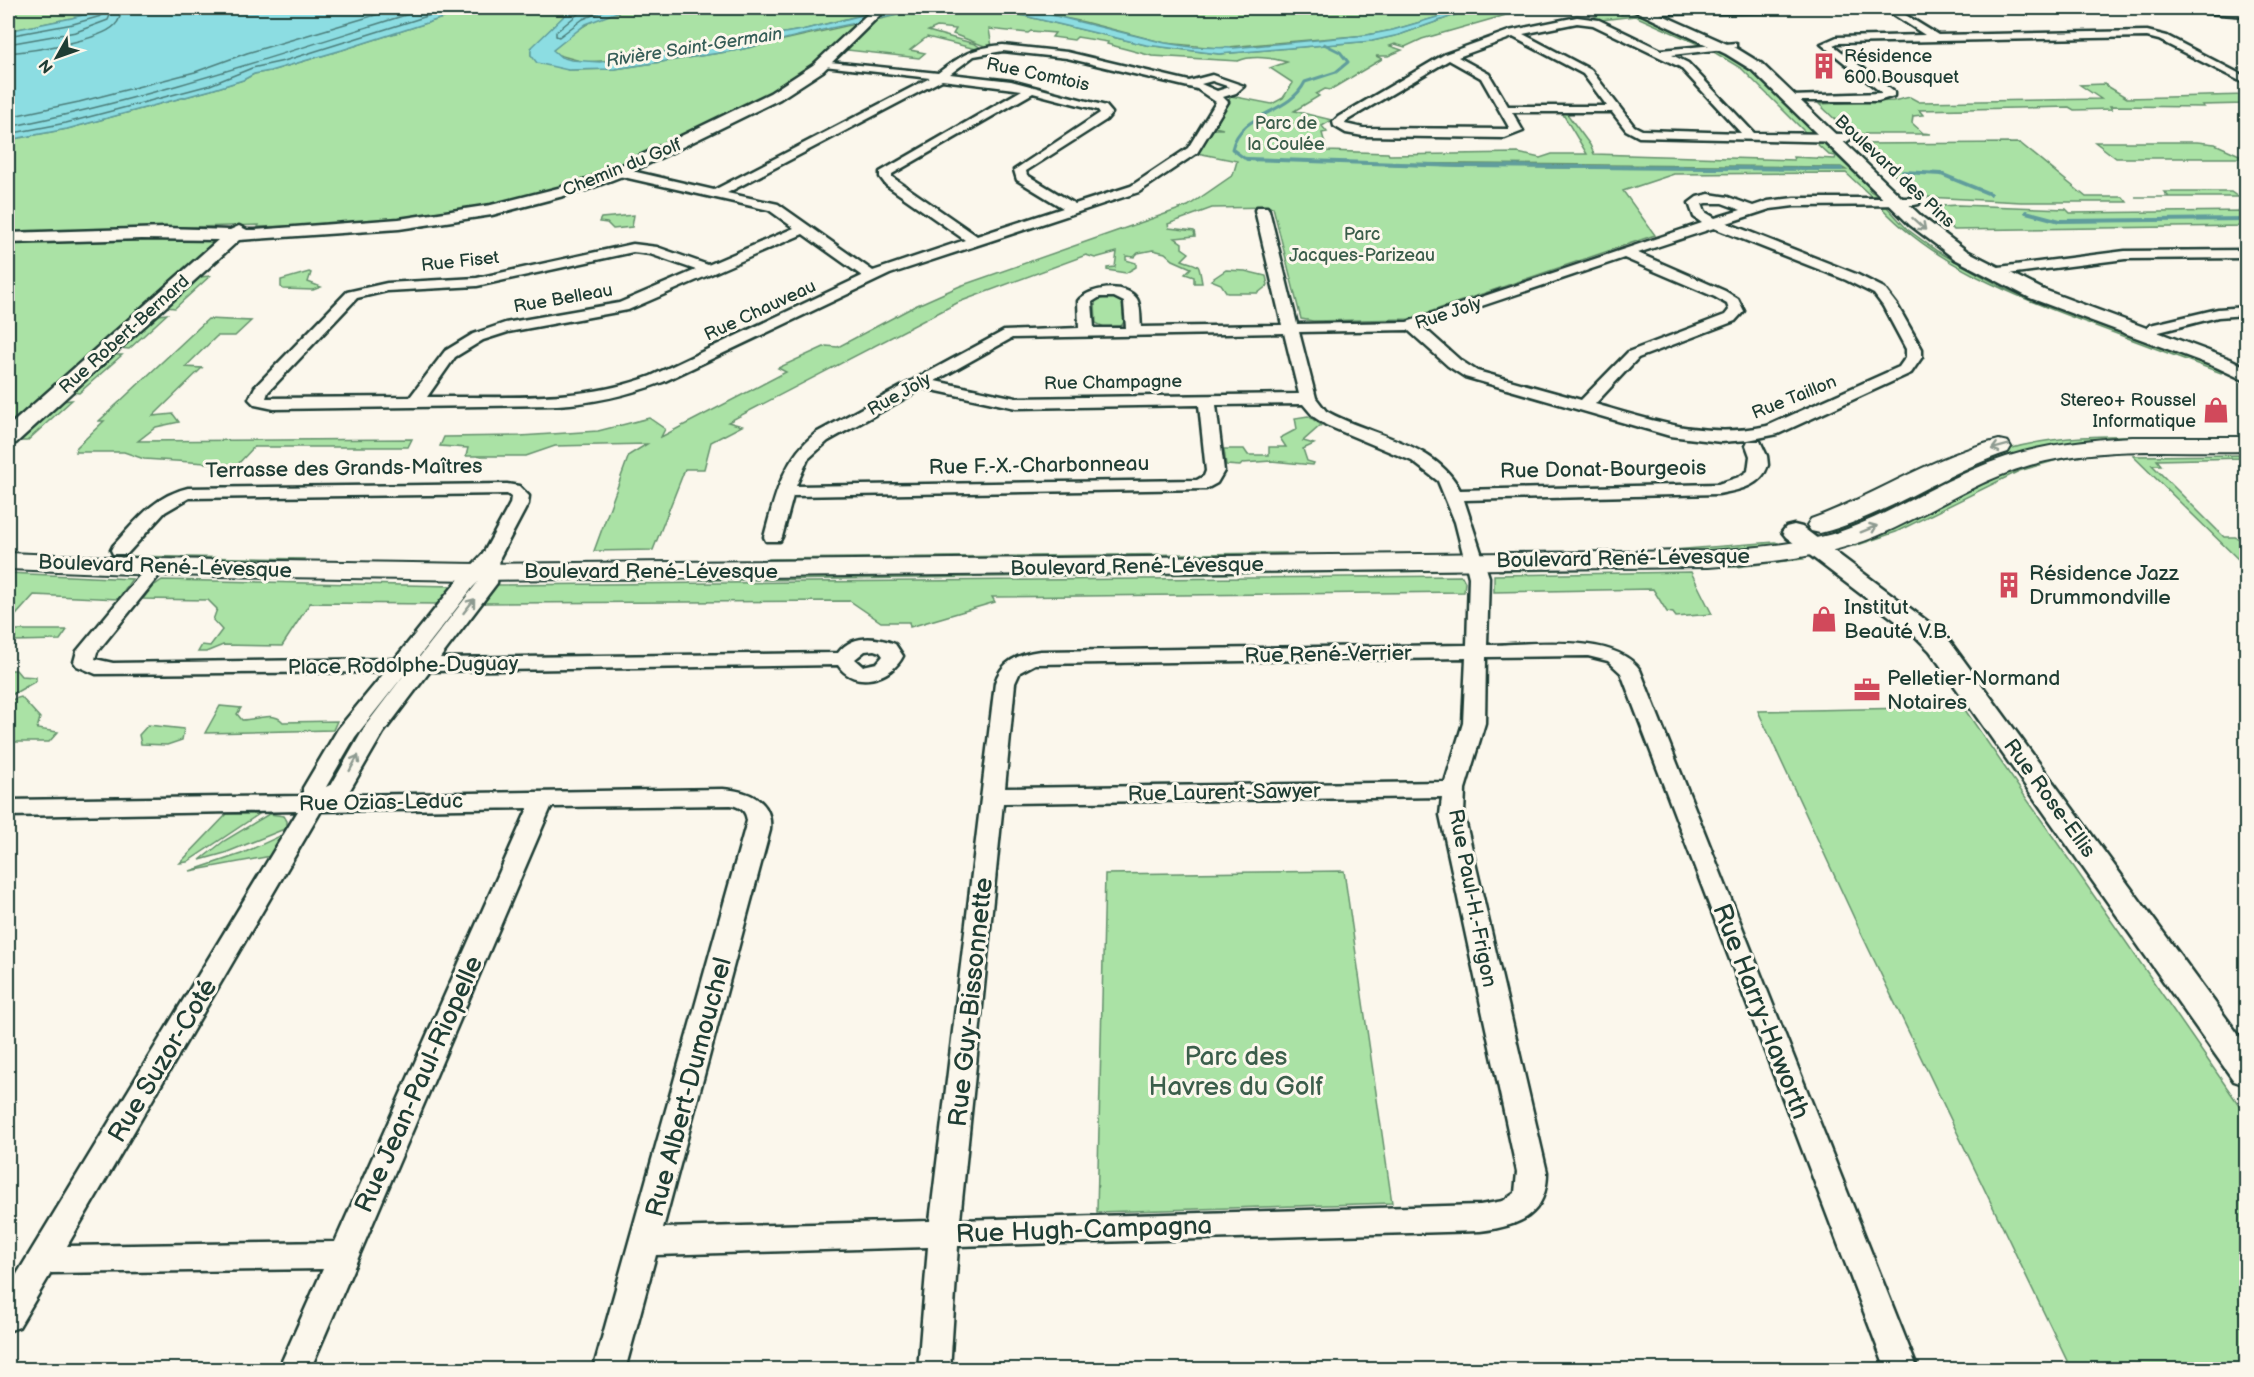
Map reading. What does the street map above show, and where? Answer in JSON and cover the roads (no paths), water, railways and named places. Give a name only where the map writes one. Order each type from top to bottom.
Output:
[{"type":"main road","name":"Boulevard René-Lévesque","points":[[8,561],[157,567],[486,567],[1473,554],[1708,559],[1769,554],[1977,454],[2024,441],[2092,433],[2247,431]]},
{"type":"main road","name":"Boulevard René-Lévesque","points":[[1804,539],[1866,531],[1978,476],[2034,456],[2092,447],[2247,444]]},
{"type":"main road","name":"Boulevard René-Lévesque","points":[[8,547],[120,549],[486,567]]},
{"type":"street","name":"Chemin du Golf","points":[[8,238],[238,233],[392,225],[483,212],[553,195],[619,172],[761,104],[824,63],[881,8]]},
{"type":"street","points":[[1645,9],[1779,8]]},
{"type":"street","points":[[1888,8],[1936,38]]},
{"type":"street","points":[[2194,8],[2245,13]]},
{"type":"street","name":"Boulevard des Pins","points":[[1645,9],[1726,45],[1799,99],[1838,137],[1896,201],[1936,239],[2055,300],[2212,359],[2247,375]]},
{"type":"street","points":[[1449,56],[1485,76],[1517,129],[1515,132],[1350,131],[1340,126],[1342,119],[1449,56],[1513,33],[1564,22],[1588,20],[1662,53],[1687,68],[1750,136]]},
{"type":"street","points":[[1513,33],[1584,69],[1635,131],[1659,135],[1838,137]]},
{"type":"street","points":[[1799,99],[1878,98],[1890,94],[1828,46],[1826,44],[1829,41],[2147,34],[2163,38],[2247,81]]},
{"type":"street","points":[[1662,53],[1726,45]]},
{"type":"street","points":[[717,193],[942,76],[968,55],[981,50],[1000,48],[1067,55],[1189,84],[1216,95],[1239,86],[1212,78],[1189,84]]},
{"type":"street","name":"Rue Comtois","points":[[824,63],[1008,83],[1095,105],[1106,113],[1020,170],[1021,177],[1073,209]]},
{"type":"street","points":[[975,241],[890,182],[886,174],[889,170],[1033,89]]},
{"type":"street","name":"Rue Chauveau","points":[[257,399],[274,404],[576,399],[625,390],[657,379],[872,277],[1134,189],[1193,150],[1222,104],[1216,95]]},
{"type":"street","points":[[1505,109],[1615,109]]},
{"type":"street","name":"Boulevard des Pins","points":[[1838,137],[1953,236],[2000,271],[2247,362]]},
{"type":"street","points":[[619,172],[773,207],[872,277]]},
{"type":"street","points":[[1713,223],[1699,214],[1695,206],[1697,202],[1717,198],[1752,210]]},
{"type":"street","name":"Rue Joly","points":[[773,537],[793,467],[808,447],[1009,334],[1411,325],[1752,210],[1788,202],[1914,201]]},
{"type":"street","points":[[1262,210],[1308,399]]},
{"type":"street","name":"Rue Taillon","points":[[1411,325],[1453,363],[1471,374],[1680,433],[1714,437],[1745,436],[1772,430],[1902,372],[1911,362],[1914,357],[1913,346],[1890,305],[1879,291],[1713,223]]},
{"type":"street","name":"Rue Belleau","points":[[415,402],[450,354],[472,339],[505,328],[616,309],[804,229]]},
{"type":"street","name":"Rue Robert-Bernard","points":[[8,438],[238,233]]},
{"type":"street","name":"Rue Fiset","points":[[257,399],[261,390],[340,304],[360,292],[387,287],[477,282],[628,248],[652,250],[709,270]]},
{"type":"street","points":[[1584,406],[1633,355],[1728,319],[1737,311],[1733,302],[1720,294],[1625,253]]},
{"type":"street","points":[[2000,271],[2125,255],[2247,254]]},
{"type":"street","points":[[1087,332],[1087,298],[1106,293],[1125,295],[1131,301],[1134,331]]},
{"type":"street","points":[[2155,328],[2218,313],[2247,311]]},
{"type":"street","name":"Rue Champagne","points":[[921,382],[945,390],[1016,403],[1308,399]]},
{"type":"street","name":"Rue Paul-H.-Frigon","points":[[1308,399],[1320,414],[1332,421],[1432,466],[1442,474],[1453,495],[1473,554],[1479,577],[1474,723],[1454,789],[1453,819],[1532,1172],[1533,1185],[1521,1208]]},
{"type":"street","name":"Rue F.-X.-Charbonneau","points":[[787,491],[1200,484],[1211,479],[1215,471],[1207,401]]},
{"type":"street","name":"Rue Donat-Bourgeois","points":[[1453,495],[1718,489],[1747,480],[1757,472],[1761,464],[1754,445]]},
{"type":"street","name":"Terrasse des Grands-Maîtres","points":[[120,549],[158,507],[174,497],[188,493],[513,490],[520,496],[519,504],[486,567]]},
{"type":"street","name":"Rue Rose-Ellis","points":[[1804,539],[1922,629],[1939,645],[2247,1071]]},
{"type":"street","name":"Place Rodolphe-Duguay","points":[[157,567],[87,651],[84,662],[88,666],[113,669],[845,659]]},
{"type":"street","points":[[314,803],[340,789],[374,730],[401,665],[487,583],[486,567]]},
{"type":"street","points":[[385,700],[424,664],[442,627]]},
{"type":"street","name":"Rue René-Verrier","points":[[1040,657],[1588,650],[1615,657]]},
{"type":"street","name":"Rue Guy-Bissonnette","points":[[934,1370],[944,1233],[1006,677],[1017,664],[1040,657]]},
{"type":"street","name":"Rue Harry-Haworth","points":[[1615,657],[1630,670],[1902,1370]]},
{"type":"street","name":"Rue Laurent-Sawyer","points":[[993,796],[1454,789]]},
{"type":"street","name":"Rue Ozias-Leduc","points":[[8,808],[723,797],[742,799],[753,804]]},
{"type":"street","name":"Rue Jean-Paul-Riopelle","points":[[294,1370],[543,799]]},
{"type":"street","name":"Rue Suzor-Coté","points":[[8,1317],[314,803]]},
{"type":"street","name":"Rue Albert-Dumouchel","points":[[609,1370],[759,825],[758,811],[753,804]]},
{"type":"street","name":"Rue Hugh-Campagna","points":[[646,1242],[1480,1218],[1507,1215],[1521,1208]]},
{"type":"street","points":[[41,1260],[344,1255]]},
{"type":"water","points":[[108,8],[474,8],[342,50],[254,74],[211,90],[67,129],[8,140],[8,31]]},
{"type":"water","points":[[579,8],[620,8],[620,11],[586,24],[553,50],[561,57],[571,60],[600,62],[802,30],[883,10],[910,8],[1027,9],[1165,43],[1191,47],[1234,48],[1367,35],[1393,30],[1468,8],[1509,8],[1458,14],[1399,35],[1372,41],[1219,54],[1146,45],[1012,13],[960,9],[902,14],[739,50],[615,69],[568,70],[537,63],[531,55],[531,48],[565,15]]},
{"type":"waterway","points":[[1250,159],[1244,158],[1232,149],[1237,137],[1245,127],[1288,101],[1298,93],[1305,82],[1336,72],[1348,62],[1340,52],[1324,44]]},
{"type":"waterway","points":[[1250,159],[1461,166],[1841,169]]},
{"type":"waterway","points":[[1250,159],[1255,160]]},
{"type":"waterway","points":[[1903,172],[1941,174],[1990,194]]},
{"type":"waterway","points":[[2026,212],[2060,221],[2246,219]]},
{"type":"place","name":"Résidence 600 Bousquet","points":[[1824,66]]},
{"type":"place","name":"Stereo+ Roussel Informatique","points":[[2216,410]]},
{"type":"place","name":"Résidence Jazz Drummondville","points":[[2009,585]]},
{"type":"place","name":"Institut Beauté V.B.","points":[[1824,619]]},
{"type":"place","name":"Pelletier-Normand Notaires","points":[[1867,690]]},
{"type":"water label","name":"Rivière Saint-Germain","points":[[694,47]]},
{"type":"park label","name":"Parc de la Coulée","points":[[1286,133]]},
{"type":"park label","name":"Parc Jacques-Parizeau","points":[[1362,244]]},
{"type":"park label","name":"Parc des Havres du Golf","points":[[1236,1071]]}]
